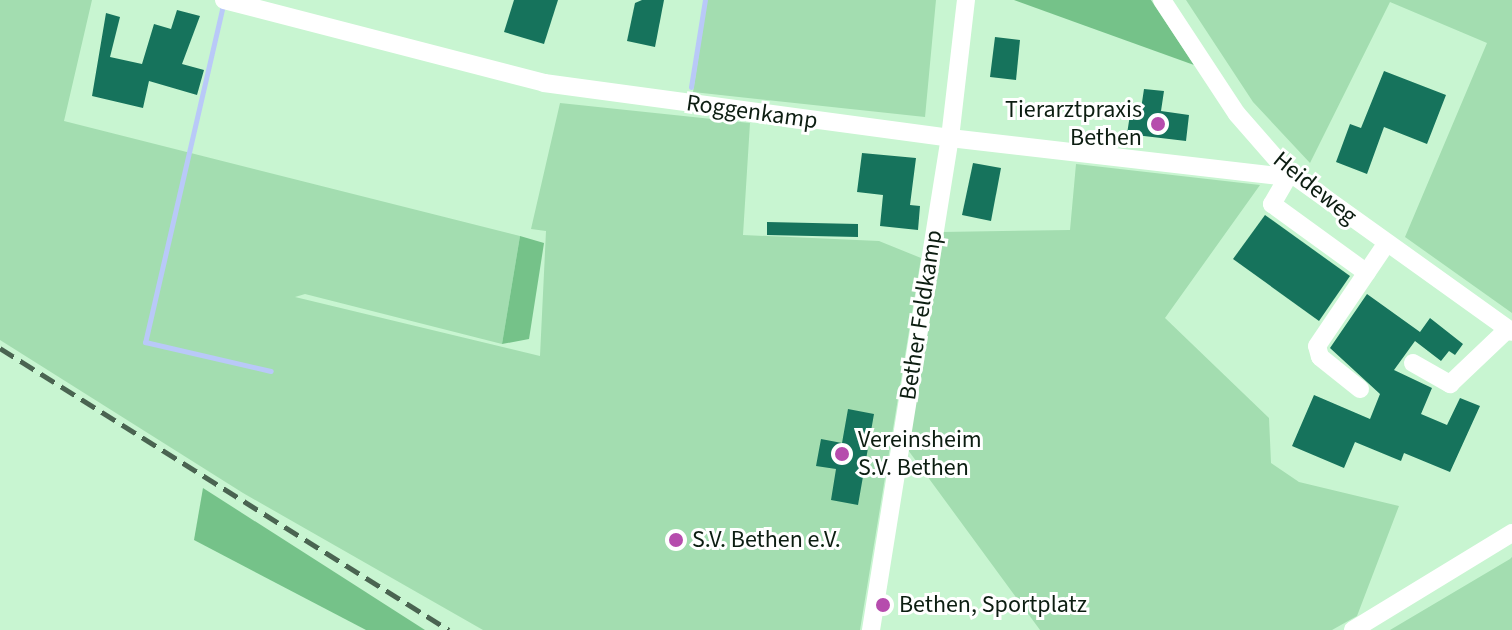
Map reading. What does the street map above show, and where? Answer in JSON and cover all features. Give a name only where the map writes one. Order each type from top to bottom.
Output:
[{"type":"street","name":"Roggenkamp","points":[[224,0],[544,83],[950,138],[1277,176],[1288,171]]},
{"type":"street","name":"Bether Feldkamp","points":[[870,628],[950,138],[966,0]]},
{"type":"street","name":"Heideweg","points":[[1162,0],[1237,114],[1288,171],[1509,331]]},
{"type":"street","points":[[1288,171],[1272,204],[1367,273]]},
{"type":"street","points":[[1360,389],[1317,351],[1386,244]]},
{"type":"street","points":[[1413,363],[1450,384],[1509,331]]},
{"type":"street","points":[[1353,630],[1512,533]]},
{"type":"green space","points":[[0,0],[92,0],[64,121],[520,236],[502,344],[305,294],[295,297],[540,356],[546,231],[531,229],[560,103],[750,123],[743,235],[879,241],[921,258],[860,630],[483,630],[243,493],[0,340]]},
{"type":"green space","points":[[707,0],[936,0],[925,117],[693,92]]},
{"type":"green space","points":[[1014,0],[1151,0],[1194,65],[1083,25]]},
{"type":"green space","points":[[1186,0],[1512,0],[1512,313],[1405,237],[1487,43],[1390,2],[1310,163],[1253,102]]},
{"type":"green space","points":[[1076,164],[1260,185],[1165,318],[1269,418],[1271,463],[1299,482],[1399,506],[1357,616],[1332,630],[1040,630],[908,450],[942,232],[1070,230]]},
{"type":"green space","points":[[520,236],[544,243],[529,339],[502,344]]},
{"type":"green space","points":[[203,488],[425,630],[366,630],[194,540]]},
{"type":"green space","points":[[1512,557],[1512,630],[1390,630],[1510,559]]},
{"type":"building","points":[[514,0],[558,0],[544,44],[504,32]]},
{"type":"building","points":[[664,0],[655,47],[627,41],[635,3]]},
{"type":"building","points":[[177,10],[200,16],[182,64],[204,70],[197,95],[149,81],[143,108],[92,96],[106,13],[120,17],[110,57],[142,64],[154,24],[171,29]]},
{"type":"building","points":[[995,37],[1020,40],[1016,80],[990,77]]},
{"type":"building","points":[[1384,71],[1446,95],[1427,144],[1384,127],[1367,174],[1336,162],[1350,124],[1361,128]]},
{"type":"building","name":"Tierarztpraxis Bethen","points":[[1144,89],[1164,91],[1161,111],[1189,115],[1186,141],[1127,134],[1131,108],[1141,109]]},
{"type":"building","points":[[862,153],[916,158],[910,205],[920,206],[918,230],[880,226],[883,195],[857,192]]},
{"type":"building","points":[[973,163],[1001,168],[991,221],[962,215]]},
{"type":"building","points":[[1265,215],[1350,276],[1319,321],[1233,259]]},
{"type":"building","points":[[767,222],[858,224],[858,237],[767,235]]},
{"type":"building","points":[[1367,294],[1420,332],[1430,318],[1463,344],[1455,355],[1449,351],[1441,361],[1415,341],[1394,370],[1432,388],[1421,414],[1447,425],[1460,398],[1480,406],[1450,472],[1404,453],[1401,461],[1355,442],[1344,468],[1292,446],[1314,395],[1370,419],[1380,394],[1330,348]]},
{"type":"building","name":"Vereinsheim S.V. Bethen","points":[[848,409],[874,414],[858,505],[831,500],[836,469],[816,466],[821,439],[842,443]]},
{"type":"waterway","points":[[691,87],[705,0]]},
{"type":"waterway","points":[[223,5],[145,342],[271,371]]},
{"type":"railway","points":[[0,348],[449,630]]},
{"type":"place","name":"Tierarztpraxis Bethen","points":[[1158,124]]},
{"type":"place","name":"Vereinsheim S.V. Bethen","points":[[842,454]]},
{"type":"place","name":"S.V. Bethen e.V.","points":[[676,540]]},
{"type":"place","name":"Bethen, Sportplatz","points":[[883,605]]}]
